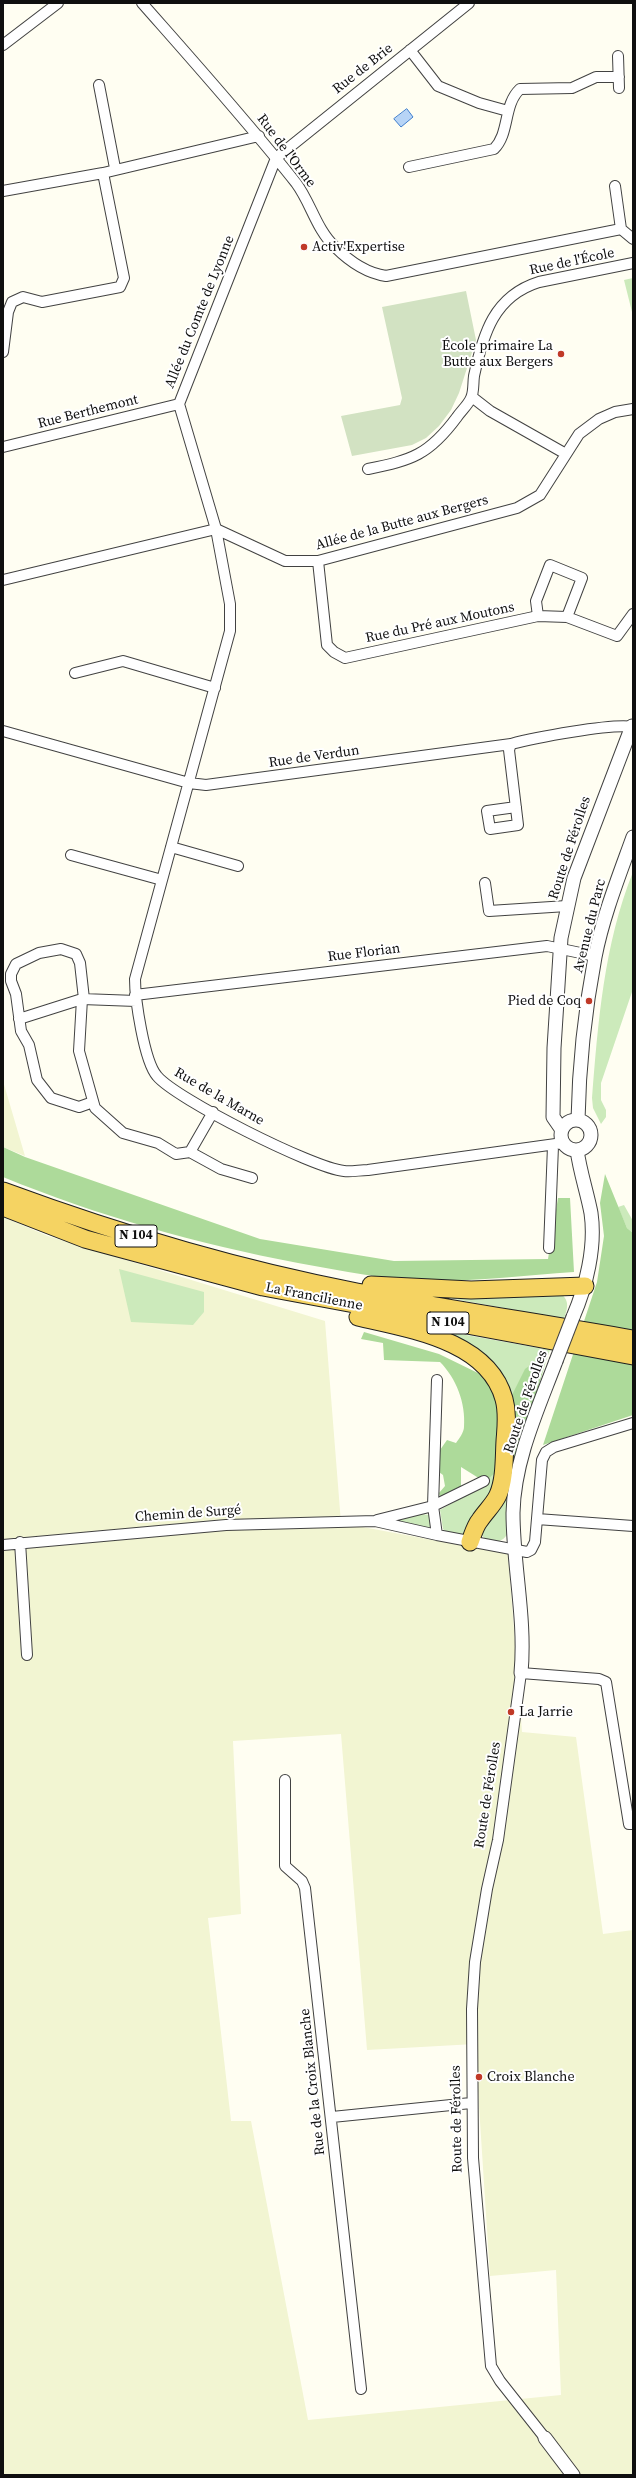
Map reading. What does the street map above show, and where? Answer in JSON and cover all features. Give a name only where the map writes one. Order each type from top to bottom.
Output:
[{"type":"highway","name":"La Francilienne","points":[[3,1191],[90,1223],[272,1273],[356,1292],[633,1339]]},
{"type":"highway","name":"La Francilienne","points":[[3,1207],[85,1239],[262,1288],[633,1356]]},
{"type":"highway","points":[[272,1273],[309,1273],[372,1285],[471,1290],[585,1286]]},
{"type":"highway","points":[[262,1288],[283,1299],[397,1326],[444,1342],[479,1361],[495,1378],[504,1398],[506,1418],[501,1484],[498,1495],[478,1523],[470,1542]]},
{"type":"street","points":[[3,45],[58,3]]},
{"type":"street","name":"Rue de l'Orme","points":[[142,3],[259,136],[301,189],[323,234],[356,265],[374,274],[386,276],[621,229]]},
{"type":"street","name":"Rue de Brie","points":[[276,158],[469,3]]},
{"type":"street","points":[[410,50],[438,86],[479,103],[508,110]]},
{"type":"street","points":[[618,56],[619,88]]},
{"type":"street","points":[[409,167],[494,149],[500,142],[513,96],[520,89],[572,88],[596,77],[619,77]]},
{"type":"street","points":[[99,85],[115,168]]},
{"type":"street","points":[[3,191],[103,173],[115,168],[259,136]]},
{"type":"street","name":"Allée du Comte de Lyonne","points":[[189,783],[230,631],[230,604],[216,529],[179,404],[276,158]]},
{"type":"street","points":[[3,352],[8,312],[12,302],[23,297],[42,302],[120,287],[124,278],[103,173]]},
{"type":"street","points":[[615,186],[621,229],[633,239]]},
{"type":"street","name":"Rue de l'École","points":[[472,397],[474,377],[490,324],[496,310],[506,299],[525,286],[539,282],[633,263]]},
{"type":"street","points":[[368,469],[408,460],[432,447],[445,433],[472,397],[490,411],[566,454]]},
{"type":"street","name":"Rue Berthemont","points":[[3,448],[179,404]]},
{"type":"street","name":"Allée de la Butte aux Bergers","points":[[216,529],[285,562],[318,561],[530,503],[540,495],[579,434],[599,419],[615,412],[633,409]]},
{"type":"street","points":[[3,580],[216,529]]},
{"type":"street","name":"Rue du Pré aux Moutons","points":[[318,561],[327,645],[334,652],[345,658],[538,616],[567,617],[617,636],[633,614]]},
{"type":"street","points":[[538,616],[536,602],[550,565],[582,578],[567,617]]},
{"type":"street","points":[[75,673],[123,661],[215,688]]},
{"type":"street","name":"Rue de Verdun","points":[[3,731],[189,783],[206,785],[511,744],[550,736],[632,725]]},
{"type":"street","name":"Route de Férolles","points":[[562,1130],[553,1117],[554,1048],[560,949],[567,906],[584,848],[632,725]]},
{"type":"street","points":[[511,744],[509,750],[516,807]]},
{"type":"street","name":"Rue de la Marne","points":[[189,783],[135,979],[135,998],[150,1062],[156,1076],[182,1094],[213,1112],[295,1155],[343,1171],[404,1166],[558,1145]]},
{"type":"street","name":"Avenue du Parc","points":[[578,1120],[587,1010],[595,956],[608,908],[633,837]]},
{"type":"street","points":[[171,848],[238,866]]},
{"type":"street","points":[[71,855],[162,880]]},
{"type":"street","points":[[485,883],[489,912],[567,906]]},
{"type":"street","name":"Rue Florian","points":[[83,999],[135,998],[547,946],[595,956]]},
{"type":"street","points":[[93,1102],[79,1107],[51,1098],[37,1080],[29,1045],[21,1031],[11,974],[16,964],[39,953],[61,949],[76,954],[80,963],[83,999],[79,1051],[95,1108],[123,1133],[158,1143],[176,1154],[190,1152],[221,1169],[252,1178]]},
{"type":"street","points":[[20,1019],[83,999]]},
{"type":"street","points":[[190,1152],[213,1112]]},
{"type":"street","points":[[549,1248],[558,1145],[562,1130],[569,1122],[578,1120],[589,1128],[591,1136],[588,1144],[577,1150],[558,1145]]},
{"type":"street","name":"Route de Férolles","points":[[545,2438],[500,2381],[491,2366],[487,2341],[473,2158],[471,2103],[472,2009],[475,1962],[501,1825],[521,1673],[522,1615],[515,1551],[513,1511],[520,1469],[530,1428],[585,1286],[591,1236],[591,1214],[577,1150]]},
{"type":"street","points":[[437,1380],[433,1506],[437,1535]]},
{"type":"street","name":"Chemin de Surgé","points":[[375,1521],[470,1542],[527,1552],[531,1550],[535,1542],[542,1460],[546,1452],[554,1447],[633,1423]]},
{"type":"street","name":"Chemin de Surgé","points":[[3,1545],[20,1542],[226,1524],[375,1521],[433,1506],[484,1481]]},
{"type":"street","points":[[537,1519],[633,1526]]},
{"type":"street","points":[[20,1542],[28,1655]]},
{"type":"street","points":[[521,1673],[599,1679],[606,1682],[629,1824],[633,1824]]},
{"type":"street","name":"Rue de la Croix Blanche","points":[[285,1780],[284,1866],[302,1882],[305,1888],[332,2117],[361,2388]]},
{"type":"street","points":[[332,2117],[471,2103]]},
{"type":"street","points":[[545,2438],[573,2475]]},
{"type":"green space","points":[[633,278],[633,316],[624,280]]},
{"type":"green space","points":[[466,291],[476,340],[459,393],[451,410],[439,426],[426,438],[412,445],[352,456],[341,416],[400,405],[402,398],[382,307]]},
{"type":"green space","points":[[633,872],[633,989],[601,1083],[601,1100],[606,1110],[606,1117],[601,1124],[593,1108],[592,1098],[600,1012],[615,927]]},
{"type":"green space","points":[[3,1081],[25,1156],[3,1147]]},
{"type":"green space","points":[[3,1147],[25,1157],[260,1239],[394,1261],[548,1259],[558,1198],[570,1198],[574,1272],[468,1280],[416,1280],[348,1272],[223,1247],[149,1228],[75,1204],[3,1177]]},
{"type":"green space","points":[[605,1174],[627,1228],[633,1233],[633,1415],[543,1445],[597,1282],[604,1236],[600,1203]]},
{"type":"green space","points":[[624,1205],[633,1221],[633,1233],[627,1228],[618,1207]]},
{"type":"green space","points":[[3,1217],[48,1236],[325,1321],[341,1523],[508,1554],[522,1732],[576,1737],[603,1934],[633,1930],[633,2475],[3,2475]],"holes":[[[341,1734],[367,2050],[475,2044],[490,2276],[556,2270],[561,2395],[308,2420],[251,2121],[231,2121],[208,1918],[241,1914],[233,1741]]]},
{"type":"green space","points":[[119,1269],[204,1292],[204,1312],[193,1325],[131,1322]]},
{"type":"green space","points":[[411,1291],[559,1292],[565,1298],[567,1307],[564,1319]]},
{"type":"green space","points":[[427,1328],[550,1350],[546,1361],[536,1361],[508,1403],[505,1391]]},
{"type":"green space","points":[[364,1332],[439,1354],[482,1375],[499,1398],[498,1470],[487,1480],[477,1477],[461,1467],[461,1488],[440,1497],[439,1493],[445,1486],[443,1475],[439,1472],[440,1450],[447,1440],[456,1443],[464,1429],[462,1400],[455,1383],[446,1368],[440,1362],[384,1360],[383,1343],[361,1339]]},
{"type":"green space","points":[[536,1361],[546,1361],[517,1460],[511,1461],[508,1403],[525,1369]]},
{"type":"green space","points":[[507,1456],[517,1460],[508,1533],[504,1539],[499,1541],[486,1540],[479,1532]]},
{"type":"green space","points":[[498,1470],[494,1490],[464,1534],[448,1534],[443,1529],[440,1510],[482,1486],[477,1477],[487,1479]]},
{"type":"green space","points":[[420,1514],[430,1515],[431,1529],[397,1522],[399,1519]]},
{"type":"water","points":[[407,109],[413,117],[401,127],[394,119]]},
{"type":"place","name":"Activ'Expertise","points":[[304,247]]},
{"type":"place","name":"École primaire La Butte aux Bergers","points":[[561,354]]},
{"type":"place","name":"Pied de Coq","points":[[589,1001]]},
{"type":"place","name":"La Jarrie","points":[[511,1712]]},
{"type":"place","name":"Croix Blanche","points":[[479,2077]]}]
